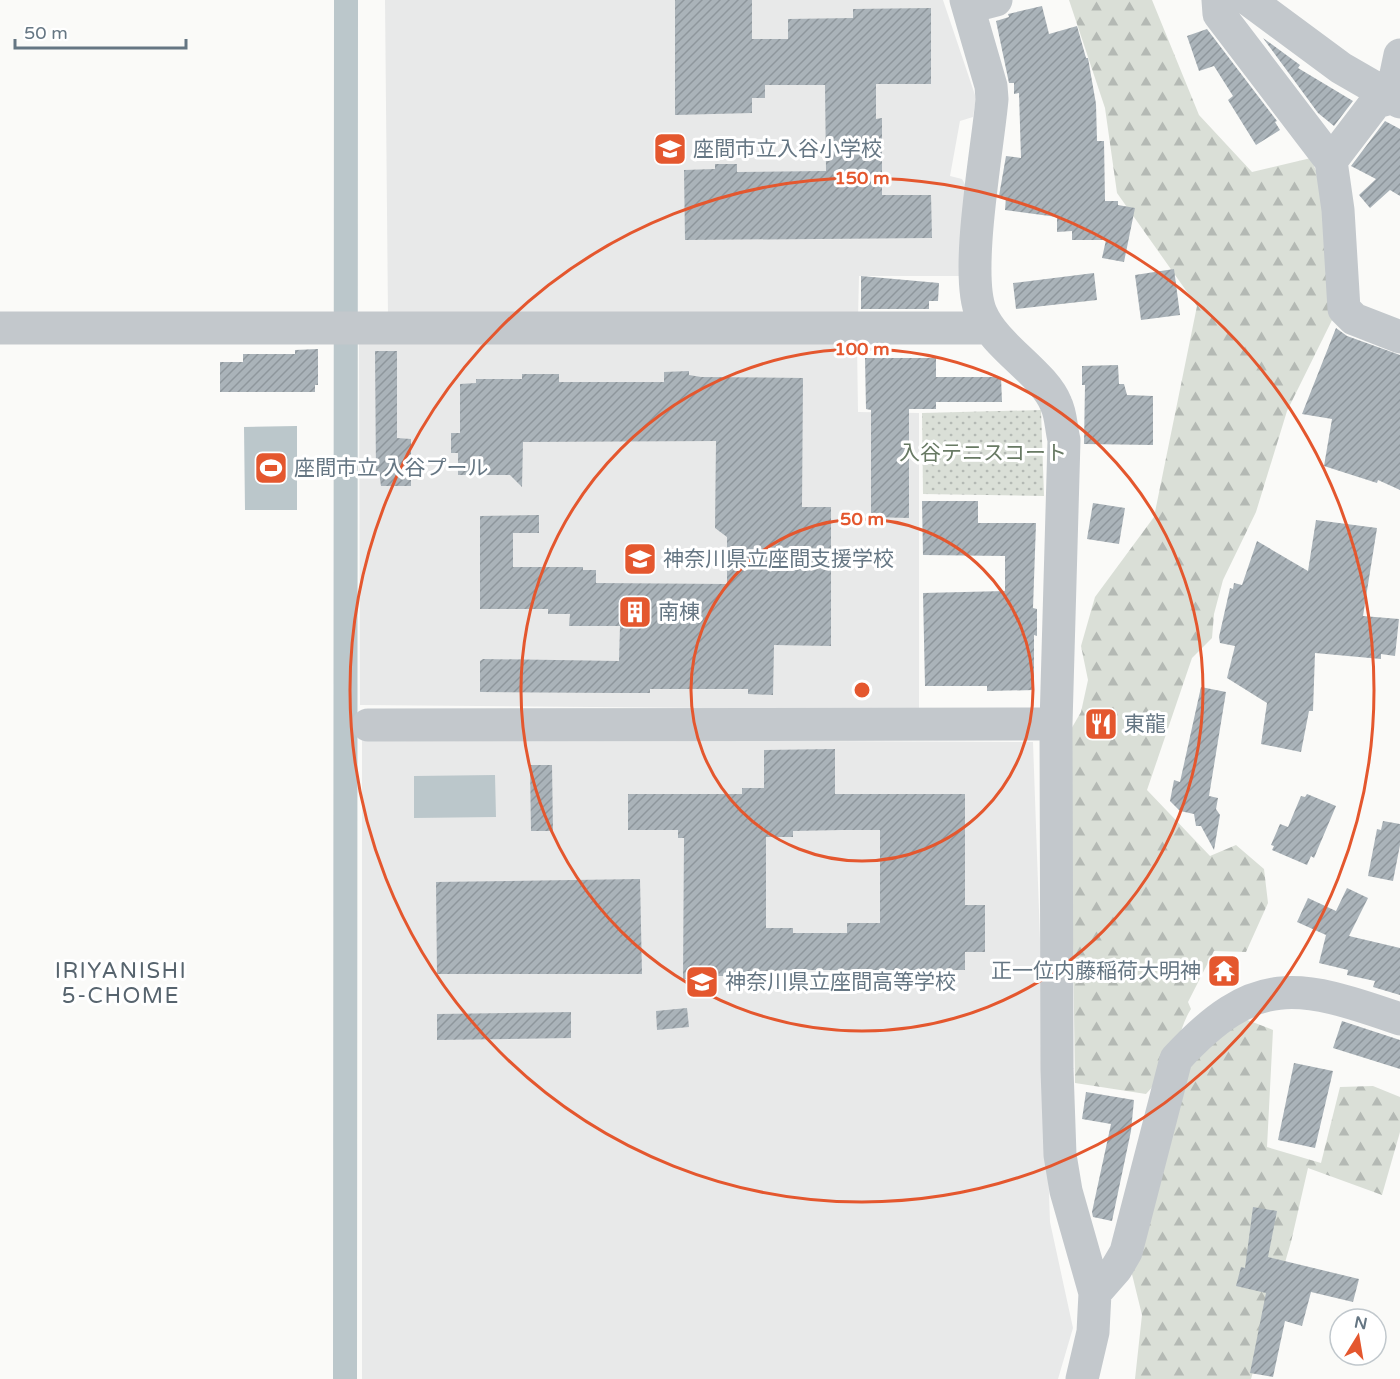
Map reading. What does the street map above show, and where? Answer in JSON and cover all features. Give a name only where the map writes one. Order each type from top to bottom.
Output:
[{"type":"street","points":[[1218,0],[1219,14],[1331,161],[1338,210],[1344,309],[1354,319],[1400,337]]},
{"type":"street","points":[[1249,0],[1341,68],[1396,100]]},
{"type":"street","points":[[977,2],[992,99],[975,272],[980,311],[989,328],[1056,404],[1064,440],[1056,724],[1057,1057],[1060,1155],[1066,1191],[1095,1293],[1093,1332],[1082,1379]]},
{"type":"street","points":[[1396,100],[1400,55]]},
{"type":"street","points":[[1331,161],[1376,102],[1396,100]]},
{"type":"street","points":[[0,328],[989,328]]},
{"type":"street","points":[[368,725],[1056,724]]},
{"type":"street","points":[[1095,1293],[1116,1269],[1126,1252],[1176,1059],[1190,1042],[1234,1007],[1264,994],[1302,992],[1343,999],[1400,1019]]},
{"type":"shaded area","name":"座間市立入谷小学校","points":[[385,0],[943,0],[976,98],[973,117],[960,121],[950,176],[962,179],[966,186],[959,276],[859,276],[858,318],[388,317]]},
{"type":"shaded area","name":"神奈川県立座間支援学校","points":[[359,341],[857,343],[858,412],[919,413],[919,710],[360,705]]},
{"type":"shaded area","name":"座間市立 入谷プール","points":[[297,426],[297,510],[245,510],[244,427]]},
{"type":"shaded area","name":"神奈川県立座間高等学校","points":[[362,739],[1033,742],[1050,1222],[1073,1328],[1058,1379],[362,1379]]},
{"type":"shaded area","points":[[495,775],[496,817],[414,818],[414,776]]},
{"type":"green space","points":[[1069,0],[1152,0],[1199,115],[1252,172],[1311,158],[1337,225],[1337,310],[1287,411],[1256,512],[1223,580],[1214,614],[1212,638],[1192,658],[1147,790],[1210,856],[1236,845],[1264,869],[1268,903],[1246,952],[1214,951],[1188,1002],[1191,1009],[1172,1054],[1160,1076],[1146,1094],[1075,1083],[1070,731],[1081,712],[1088,680],[1081,646],[1095,597],[1154,517],[1197,306],[1117,193],[1105,108]]},
{"type":"green space","name":"入谷テニスコート","points":[[1041,410],[1044,496],[923,494],[922,413]]},
{"type":"green space","points":[[1237,1016],[1273,1030],[1267,1147],[1321,1163],[1340,1087],[1373,1086],[1400,1097],[1400,1132],[1382,1195],[1308,1168],[1291,1242],[1251,1379],[1135,1379],[1142,1315],[1129,1262],[1175,1082]]},
{"type":"building","points":[[675,0],[752,0],[752,39],[788,39],[788,19],[853,18],[853,9],[931,8],[931,84],[876,84],[876,119],[882,118],[882,195],[931,195],[932,238],[685,240],[684,170],[715,169],[715,164],[737,164],[737,172],[826,171],[825,85],[765,85],[765,98],[752,98],[752,113],[675,115]]},
{"type":"building","points":[[1042,6],[1049,34],[1077,26],[1086,58],[1088,58],[1096,104],[1097,141],[1104,141],[1105,201],[1118,201],[1118,205],[1135,208],[1124,262],[1102,258],[1106,240],[1072,240],[1072,231],[1057,232],[1057,217],[1005,210],[1006,197],[999,196],[1006,156],[1021,158],[1019,93],[1014,94],[1014,83],[1009,83],[996,21],[1009,17],[1008,14]]},
{"type":"building","points":[[1207,29],[1277,121],[1275,122],[1280,130],[1256,145],[1228,100],[1233,96],[1214,66],[1199,71],[1187,36]]},
{"type":"building","points":[[1263,38],[1300,65],[1298,68],[1353,101],[1334,126],[1318,113]]},
{"type":"building","points":[[1385,121],[1400,129],[1400,196],[1390,190],[1370,208],[1359,195],[1376,179],[1351,166]]},
{"type":"building","points":[[1174,269],[1180,315],[1141,320],[1135,275]]},
{"type":"building","points":[[1094,273],[1097,300],[1016,309],[1013,283]]},
{"type":"building","points":[[861,276],[939,283],[938,301],[929,301],[929,309],[861,309]]},
{"type":"building","points":[[1336,328],[1347,336],[1400,355],[1400,490],[1378,480],[1377,483],[1324,466],[1332,419],[1302,414]]},
{"type":"building","points":[[318,349],[318,385],[315,385],[315,392],[220,392],[220,362],[243,362],[243,354],[295,354],[295,350]]},
{"type":"building","points":[[375,351],[397,351],[397,438],[411,439],[411,486],[381,486],[379,472],[376,473]]},
{"type":"building","points":[[865,358],[936,358],[936,377],[1001,377],[1002,402],[936,402],[936,409],[909,409],[909,518],[871,517],[871,410],[866,409]]},
{"type":"building","points":[[1118,365],[1119,384],[1124,384],[1127,395],[1153,396],[1153,445],[1084,444],[1085,385],[1082,385],[1082,366]]},
{"type":"building","points":[[689,371],[689,375],[701,377],[803,378],[802,507],[831,507],[831,646],[774,645],[773,695],[748,694],[748,689],[650,689],[650,693],[480,692],[480,661],[483,659],[619,661],[620,626],[569,626],[570,614],[548,614],[548,609],[480,609],[480,516],[539,515],[539,533],[513,533],[513,567],[583,567],[583,570],[596,570],[596,583],[727,584],[727,537],[715,528],[716,441],[523,442],[522,487],[510,475],[458,475],[458,453],[451,453],[451,433],[460,433],[460,384],[476,383],[476,379],[522,379],[522,374],[559,374],[559,382],[664,382],[664,372]]},
{"type":"building","points":[[922,501],[978,501],[978,523],[1036,523],[1033,608],[1037,609],[1037,636],[1034,635],[1034,690],[987,691],[987,686],[925,686],[923,593],[1005,591],[1005,556],[923,555]]},
{"type":"building","points":[[1093,503],[1125,508],[1119,544],[1087,539]]},
{"type":"building","points":[[1316,520],[1377,528],[1363,616],[1399,619],[1395,656],[1381,654],[1381,659],[1315,653],[1313,711],[1309,711],[1301,752],[1261,744],[1267,703],[1227,678],[1235,646],[1220,643],[1219,637],[1230,588],[1233,589],[1234,583],[1242,585],[1257,541],[1308,571]]},
{"type":"building","points":[[1201,687],[1226,692],[1209,796],[1218,798],[1216,809],[1220,815],[1214,850],[1201,826],[1196,826],[1194,814],[1180,811],[1170,801],[1174,780],[1180,782]]},
{"type":"building","points":[[835,749],[835,794],[965,794],[965,905],[985,905],[985,952],[965,952],[965,970],[914,970],[914,976],[897,976],[896,970],[792,970],[792,976],[711,976],[711,980],[683,979],[684,838],[678,838],[678,830],[628,830],[628,794],[742,794],[742,788],[764,788],[764,750]],"holes":[[[880,830],[880,923],[847,923],[847,933],[793,933],[793,928],[766,928],[766,837],[793,837],[793,831]]]},
{"type":"building","points":[[530,765],[552,765],[553,831],[531,831]]},
{"type":"building","points":[[1307,794],[1336,806],[1314,858],[1311,856],[1307,865],[1272,850],[1274,846],[1271,845],[1280,824],[1288,827],[1301,796],[1305,797]]},
{"type":"building","points":[[1383,821],[1400,824],[1400,845],[1393,881],[1368,876],[1377,829],[1381,830]]},
{"type":"building","points":[[640,879],[642,974],[437,974],[436,882]]},
{"type":"building","points":[[1347,888],[1368,898],[1349,936],[1400,948],[1400,995],[1373,987],[1375,981],[1347,975],[1348,970],[1319,963],[1326,935],[1297,922],[1308,898],[1336,911]]},
{"type":"building","points":[[687,1008],[689,1027],[657,1030],[656,1011]]},
{"type":"building","points":[[571,1012],[571,1038],[437,1040],[437,1014]]},
{"type":"building","points":[[1342,1021],[1400,1040],[1400,1069],[1333,1048]]},
{"type":"building","points":[[1294,1063],[1333,1071],[1315,1148],[1278,1140]]},
{"type":"building","points":[[1086,1092],[1134,1100],[1131,1131],[1112,1221],[1093,1217],[1092,1212],[1111,1124],[1082,1119]]},
{"type":"building","points":[[1253,1207],[1277,1211],[1268,1257],[1359,1279],[1353,1302],[1311,1292],[1302,1326],[1285,1321],[1273,1377],[1250,1373],[1266,1293],[1236,1286],[1241,1267],[1245,1268]]},
{"type":"waterway","points":[[345,1379],[346,0]]},
{"type":"place","name":"座間市立入谷小学校","points":[[670,149]]},
{"type":"place","name":"座間市立 入谷プール","points":[[271,468]]},
{"type":"place","name":"神奈川県立座間支援学校","points":[[640,559]]},
{"type":"place","name":"南棟","points":[[635,612]]},
{"type":"place","name":"東龍","points":[[1101,724]]},
{"type":"place","name":"正一位内藤稲荷大明神","points":[[1224,971]]},
{"type":"place","name":"神奈川県立座間高等学校","points":[[702,982]]},
{"type":"district","name":"IRIYANISHI 5-CHOME","points":[[121,982]]}]
